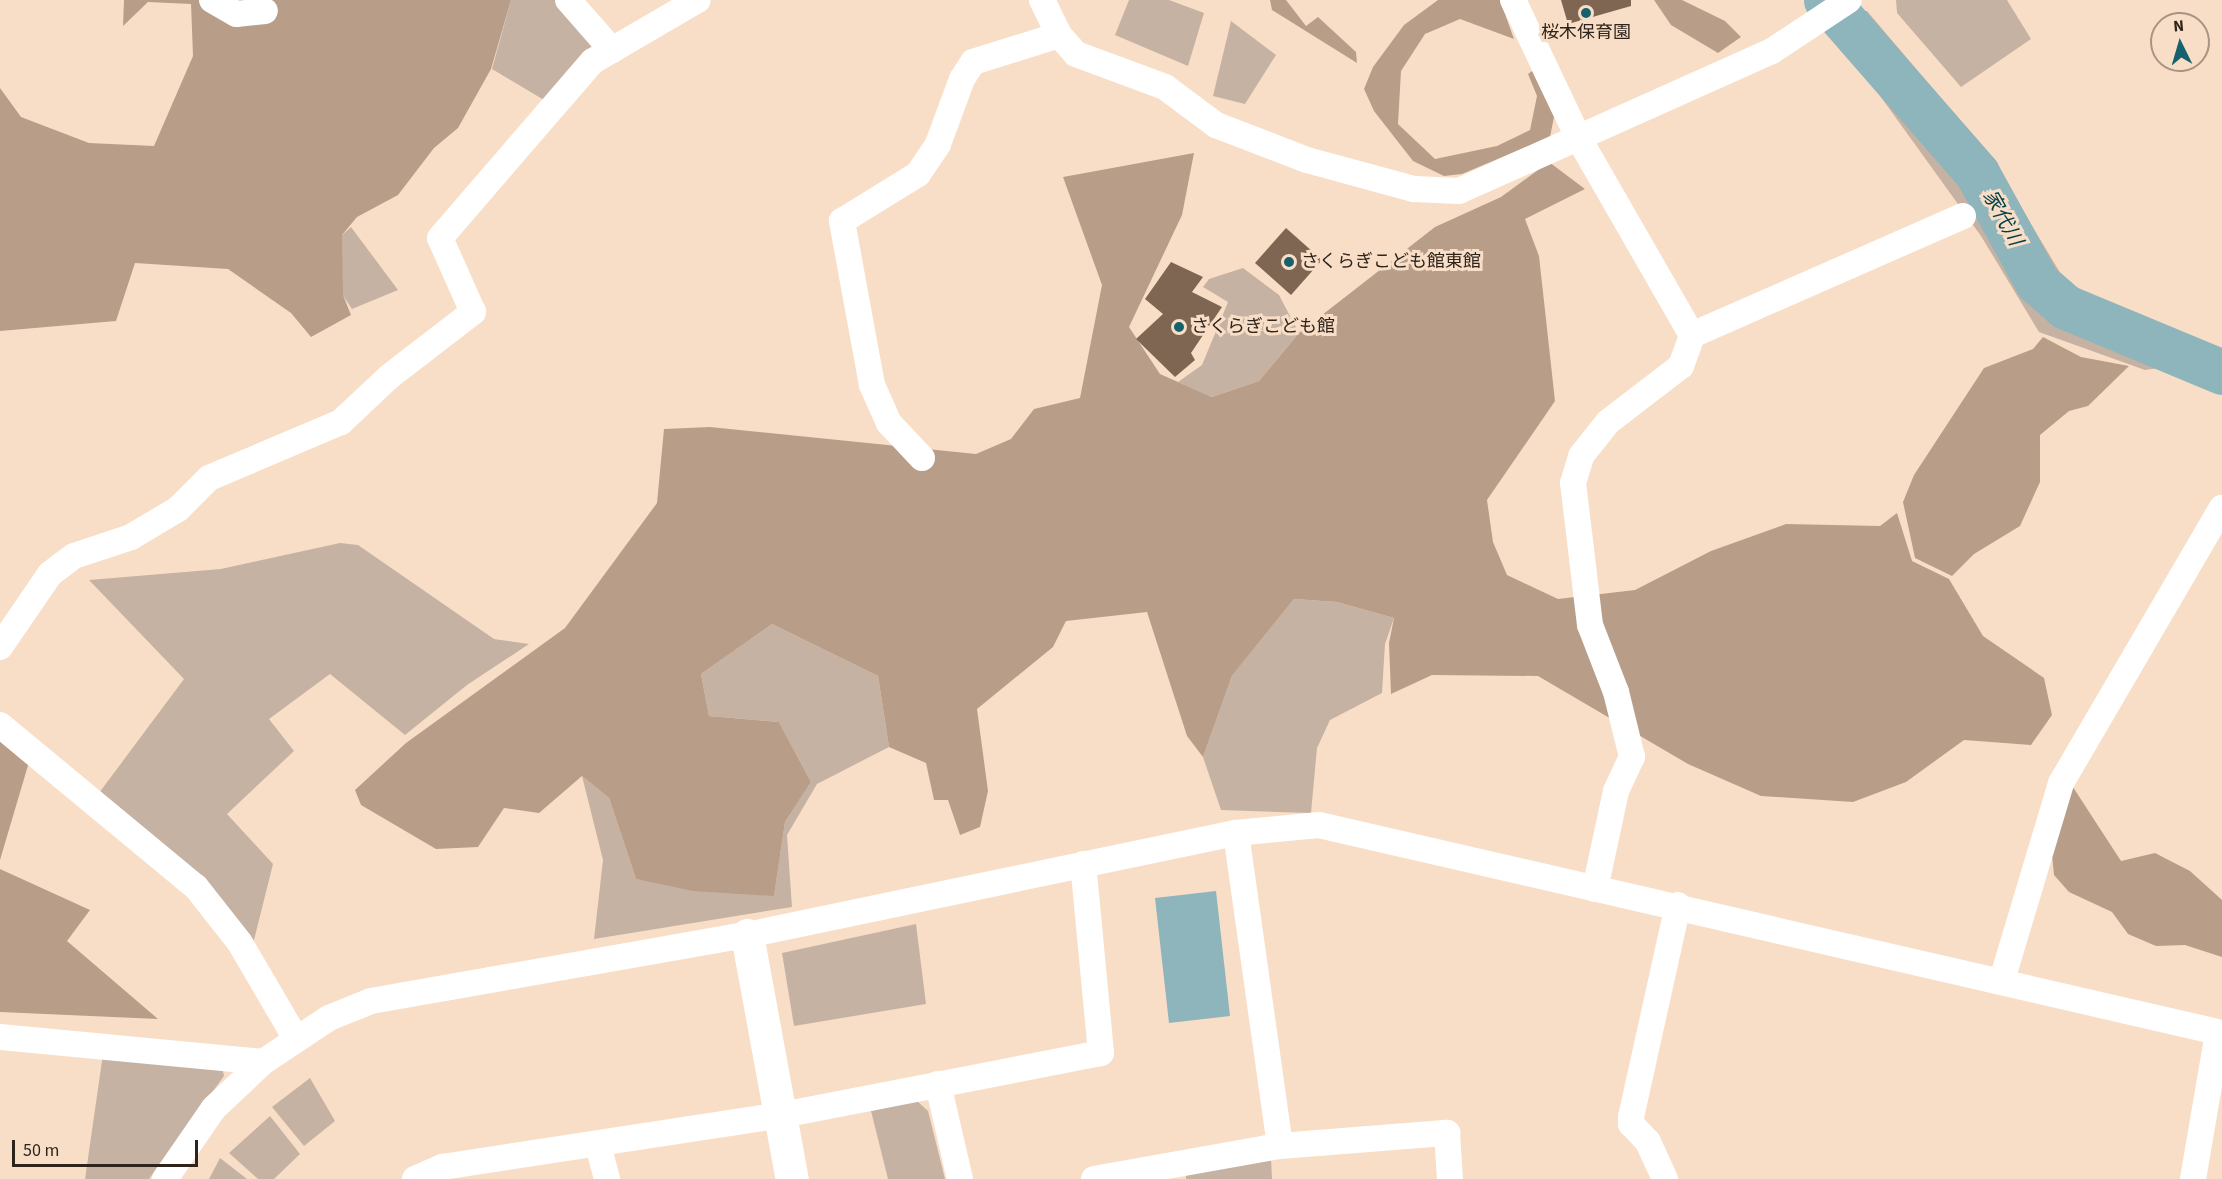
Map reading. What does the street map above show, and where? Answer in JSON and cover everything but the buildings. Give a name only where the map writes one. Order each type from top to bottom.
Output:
[{"type":"street","points":[[212,0],[236,14],[265,11]]},
{"type":"street","points":[[568,0],[612,50]]},
{"type":"street","points":[[0,647],[50,574],[74,556],[131,537],[178,509],[209,478],[341,422],[390,376],[473,312],[440,238],[593,61],[698,0]]},
{"type":"street","points":[[1042,0],[1059,35],[1076,54],[1165,87],[1216,125],[1307,160],[1414,189],[1459,191],[1772,51],[1849,0]]},
{"type":"street","points":[[1513,0],[1578,137],[1692,335]]},
{"type":"street","points":[[922,458],[889,423],[872,385],[842,221],[918,174],[938,144],[962,79],[973,62],[1059,35]]},
{"type":"street","points":[[1595,889],[1616,791],[1632,757],[1616,692],[1590,625],[1573,483],[1581,456],[1608,422],[1681,366],[1692,335],[1963,216]]},
{"type":"street","points":[[2002,980],[2061,783],[2222,508]]},
{"type":"street","points":[[0,724],[196,887],[240,943],[295,1037]]},
{"type":"street","points":[[165,1179],[214,1108],[263,1062],[295,1037],[371,1001],[747,935],[1236,833],[1319,825],[1595,889],[1678,905],[2220,1033],[2193,1179]]},
{"type":"street","points":[[1236,833],[1280,1146]]},
{"type":"street","points":[[415,1179],[442,1167],[777,1116],[1101,1053],[1083,864]]},
{"type":"street","points":[[1665,1179],[1648,1142],[1631,1124],[1631,1117],[1678,905]]},
{"type":"street","points":[[747,935],[777,1116],[792,1179]]},
{"type":"street","points":[[0,1037],[263,1062]]},
{"type":"street","points":[[938,1084],[960,1179]]},
{"type":"street","points":[[1094,1179],[1280,1146],[1447,1133],[1450,1179]]},
{"type":"street","points":[[598,1144],[607,1179]]},
{"type":"shaded area","points":[[124,0],[511,0],[491,69],[458,128],[434,148],[398,195],[357,217],[342,235],[343,295],[351,315],[311,337],[291,313],[228,269],[135,263],[116,321],[0,331],[0,88],[21,117],[89,143],[154,146],[193,56],[191,4],[148,2],[123,26]]},
{"type":"shaded area","points":[[511,0],[559,0],[595,45],[549,103],[492,69]]},
{"type":"shaded area","points":[[1129,0],[1169,0],[1204,13],[1188,66],[1115,35]]},
{"type":"shaded area","points":[[1270,0],[1286,0],[1306,26],[1318,17],[1356,52],[1357,63],[1272,10]]},
{"type":"shaded area","points":[[1438,0],[1500,0],[1514,39],[1460,19],[1425,34],[1401,71],[1398,124],[1435,159],[1497,146],[1530,130],[1537,96],[1528,74],[1532,71],[1554,117],[1550,137],[1462,174],[1444,176],[1413,161],[1374,111],[1364,89],[1373,67],[1404,25]]},
{"type":"shaded area","points":[[1654,0],[1682,0],[1725,21],[1741,37],[1718,53],[1671,25]]},
{"type":"shaded area","points":[[1896,0],[2007,0],[2031,39],[1961,87],[1897,13]]},
{"type":"shaded area","points":[[1851,11],[1867,11],[1956,116],[2003,177],[2068,286],[2202,343],[2185,362],[2208,347],[2222,358],[2222,392],[2180,365],[2145,370],[2039,332],[1981,236],[1829,25]]},
{"type":"shaded area","points":[[1231,21],[1276,55],[1245,104],[1213,96]]},
{"type":"shaded area","points":[[1194,153],[1182,215],[1129,327],[1160,374],[1212,397],[1259,381],[1299,333],[1435,227],[1501,197],[1549,162],[1585,189],[1525,219],[1539,256],[1555,401],[1487,500],[1493,542],[1507,575],[1558,599],[1635,590],[1711,551],[1786,524],[1880,526],[1897,513],[1912,561],[1949,579],[1983,636],[2044,678],[2052,715],[2031,745],[1964,740],[1906,782],[1853,802],[1761,796],[1688,764],[1538,676],[1432,675],[1391,694],[1389,643],[1394,618],[1337,602],[1294,599],[1232,676],[1203,757],[1187,736],[1147,612],[1066,621],[1053,647],[977,709],[988,791],[980,827],[960,835],[948,800],[934,800],[926,763],[889,747],[878,676],[772,624],[701,674],[709,716],[779,722],[811,782],[785,822],[774,896],[693,891],[636,879],[609,798],[582,776],[539,813],[504,808],[478,847],[436,849],[361,805],[355,790],[406,743],[565,628],[657,503],[664,429],[710,427],[976,454],[1011,439],[1034,409],[1080,398],[1102,285],[1063,177]]},
{"type":"shaded area","points":[[351,227],[398,290],[352,309],[340,291],[342,235]]},
{"type":"shaded area","points":[[1243,268],[1279,295],[1299,333],[1259,381],[1212,397],[1178,382],[1202,365],[1228,302],[1203,287],[1209,279]]},
{"type":"shaded area","points":[[2043,337],[2081,357],[2129,366],[2088,406],[2069,411],[2040,435],[2040,482],[2020,526],[1974,554],[1952,576],[1915,558],[1903,502],[1914,475],[1984,368],[2033,349]]},
{"type":"shaded area","points":[[340,543],[358,545],[494,639],[529,644],[467,685],[405,735],[330,674],[269,719],[294,751],[227,814],[273,864],[253,944],[99,793],[184,679],[89,580],[221,569]]},
{"type":"shaded area","points":[[1294,599],[1337,602],[1394,618],[1385,644],[1382,693],[1330,720],[1317,748],[1311,813],[1221,810],[1203,757],[1232,676]]},
{"type":"shaded area","points":[[772,624],[878,676],[889,747],[817,784],[787,835],[792,907],[594,939],[603,860],[582,776],[609,798],[636,879],[774,895],[785,822],[811,782],[779,722],[709,716],[701,674]]},
{"type":"shaded area","points":[[0,737],[29,762],[0,860]]},
{"type":"shaded area","points":[[2069,781],[2121,861],[2155,853],[2190,871],[2222,900],[2222,957],[2185,945],[2156,946],[2128,934],[2112,912],[2069,892],[2054,875],[2050,834]]},
{"type":"shaded area","points":[[0,869],[90,910],[67,941],[158,1019],[0,1012]]},
{"type":"shaded area","points":[[916,924],[926,1004],[794,1026],[782,953]]},
{"type":"shaded area","points":[[103,1054],[222,1067],[224,1076],[149,1179],[85,1179]]},
{"type":"shaded area","points":[[310,1078],[335,1121],[304,1146],[272,1107]]},
{"type":"shaded area","points":[[917,1101],[928,1111],[945,1179],[888,1179],[871,1111]]},
{"type":"shaded area","points":[[270,1116],[300,1154],[274,1179],[258,1179],[229,1153]]},
{"type":"shaded area","points":[[220,1158],[247,1179],[209,1179]]},
{"type":"shaded area","points":[[1271,1158],[1272,1179],[1186,1179],[1186,1173]]},
{"type":"water","points":[[1216,891],[1230,1016],[1169,1023],[1155,898]]},
{"type":"waterway","name":"家代川","points":[[1826,0],[1977,173],[2037,282],[2066,307],[2222,372]]},
{"type":"place","name":"桜木保育園","points":[[1586,13]]},
{"type":"place","name":"さくらぎこども館東館","points":[[1289,262]]},
{"type":"place","name":"さくらぎこども館","points":[[1179,327]]}]
